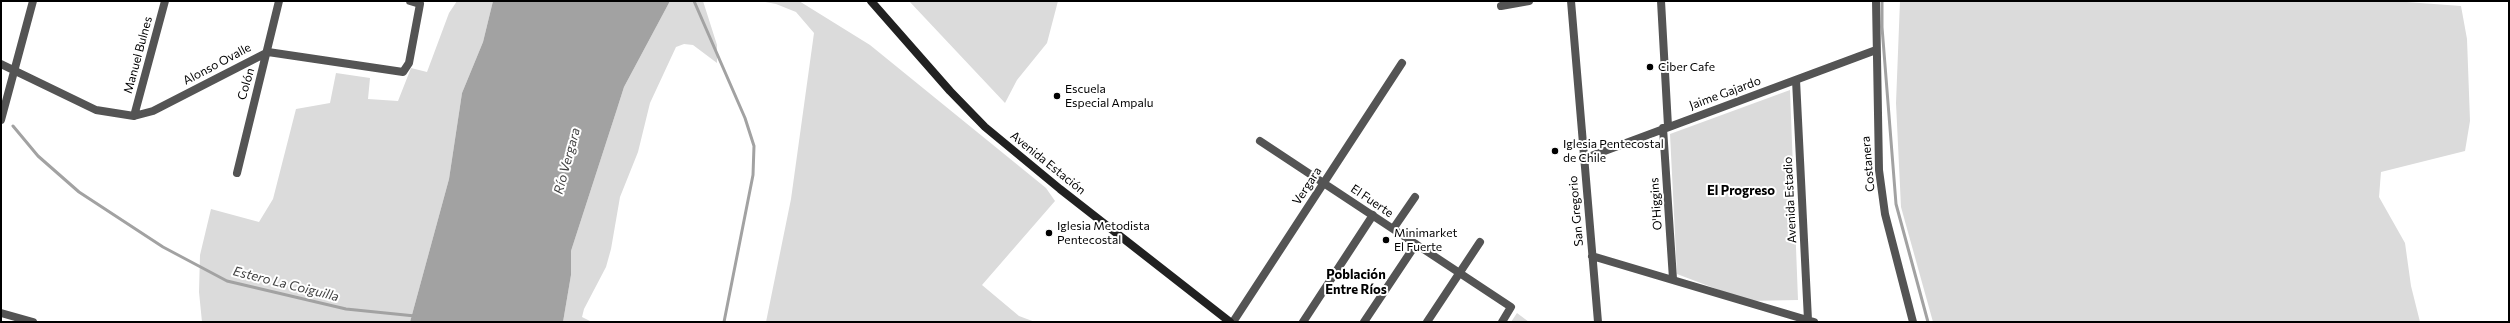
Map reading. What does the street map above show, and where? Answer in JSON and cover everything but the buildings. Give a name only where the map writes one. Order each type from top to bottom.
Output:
[{"type":"main road","name":"Avenida Estación","points":[[871,1],[950,91],[985,127],[1231,322]]},
{"type":"street","points":[[1,120],[33,1]]},
{"type":"street","name":"Manuel Bulnes","points":[[134,116],[166,1]]},
{"type":"street","name":"Colón","points":[[237,173],[268,52],[279,1]]},
{"type":"street","points":[[410,1],[424,2]]},
{"type":"street","points":[[1501,6],[1529,1]]},
{"type":"street","name":"San Gregorio","points":[[1571,1],[1583,159],[1598,322]]},
{"type":"street","name":"O'Higgins","points":[[1661,1],[1673,279]]},
{"type":"street","name":"Costanera","points":[[1876,1],[1879,170],[1885,214],[1914,322]]},
{"type":"street","name":"Alonso Ovalle","points":[[1,64],[13,72],[96,110],[134,116],[153,111],[268,52],[403,72],[409,63],[424,2]]},
{"type":"street","name":"Jaime Gajardo","points":[[1583,159],[1876,50]]},
{"type":"street","name":"Vergara","points":[[1231,322],[1402,64]]},
{"type":"street","name":"Avenida Estadio","points":[[1592,256],[1811,321],[1796,80]]},
{"type":"street","name":"El Fuerte","points":[[1260,141],[1511,307],[1502,322]]},
{"type":"street","points":[[1393,228],[1415,197]]},
{"type":"street","points":[[1303,322],[1373,215]]},
{"type":"street","points":[[1427,322],[1480,242]]},
{"type":"street","points":[[1364,322],[1416,244]]},
{"type":"street","points":[[1,313],[33,322]]},
{"type":"shaded area","points":[[457,1],[493,1],[483,42],[462,93],[449,179],[410,322],[202,322],[199,292],[200,255],[211,209],[259,222],[273,199],[296,109],[330,103],[336,73],[370,78],[368,99],[398,101],[411,68],[427,72],[449,13]]},
{"type":"shaded area","points":[[670,1],[703,1],[717,45],[717,63],[693,45],[684,44],[676,47],[650,103],[638,152],[620,197],[611,249],[606,267],[584,309],[582,317],[592,322],[563,322],[571,275],[571,251],[624,87]]},
{"type":"shaded area","points":[[760,1],[799,1],[870,45],[1046,188],[1055,201],[982,285],[1019,316],[1035,322],[766,322],[791,199],[814,33],[796,12],[776,4]]},
{"type":"shaded area","points":[[909,1],[1058,1],[1047,43],[1017,80],[1005,103]]},
{"type":"shaded area","points":[[1900,1],[2393,1],[2461,6],[2467,39],[2470,121],[2465,151],[2381,172],[2379,197],[2405,243],[2411,286],[2420,322],[1933,322],[1901,207],[1896,103]]},
{"type":"shaded area","points":[[1790,90],[1798,300],[1748,301],[1677,274],[1670,134]]},
{"type":"shaded area","points":[[1517,313],[1529,322],[1511,322]]},
{"type":"water","name":"Río Vergara","points":[[493,1],[670,1],[624,87],[571,251],[571,275],[563,322],[410,322],[449,179],[462,93],[483,42]]},
{"type":"waterway","points":[[694,1],[745,118],[754,146],[753,175],[724,322]]},
{"type":"waterway","points":[[1882,1],[1882,27],[1896,204],[1928,322]]},
{"type":"waterway","name":"Estero La Coiguilla","points":[[13,126],[38,156],[79,192],[163,247],[227,281],[346,309],[415,316]]},
{"type":"place","name":"Ciber Cafe","points":[[1650,67]]},
{"type":"place","name":"Escuela Especial Ampalu","points":[[1057,96]]},
{"type":"place","name":"Iglesia Pentecostal de Chile","points":[[1555,151]]},
{"type":"place","name":"Iglesia Metodista Pentecostal","points":[[1049,233]]},
{"type":"place","name":"Minimarket El Fuerte","points":[[1386,240]]},
{"type":"district","name":"El Progreso","points":[[1741,191]]},
{"type":"district","name":"Población Entre Ríos","points":[[1356,282]]}]
